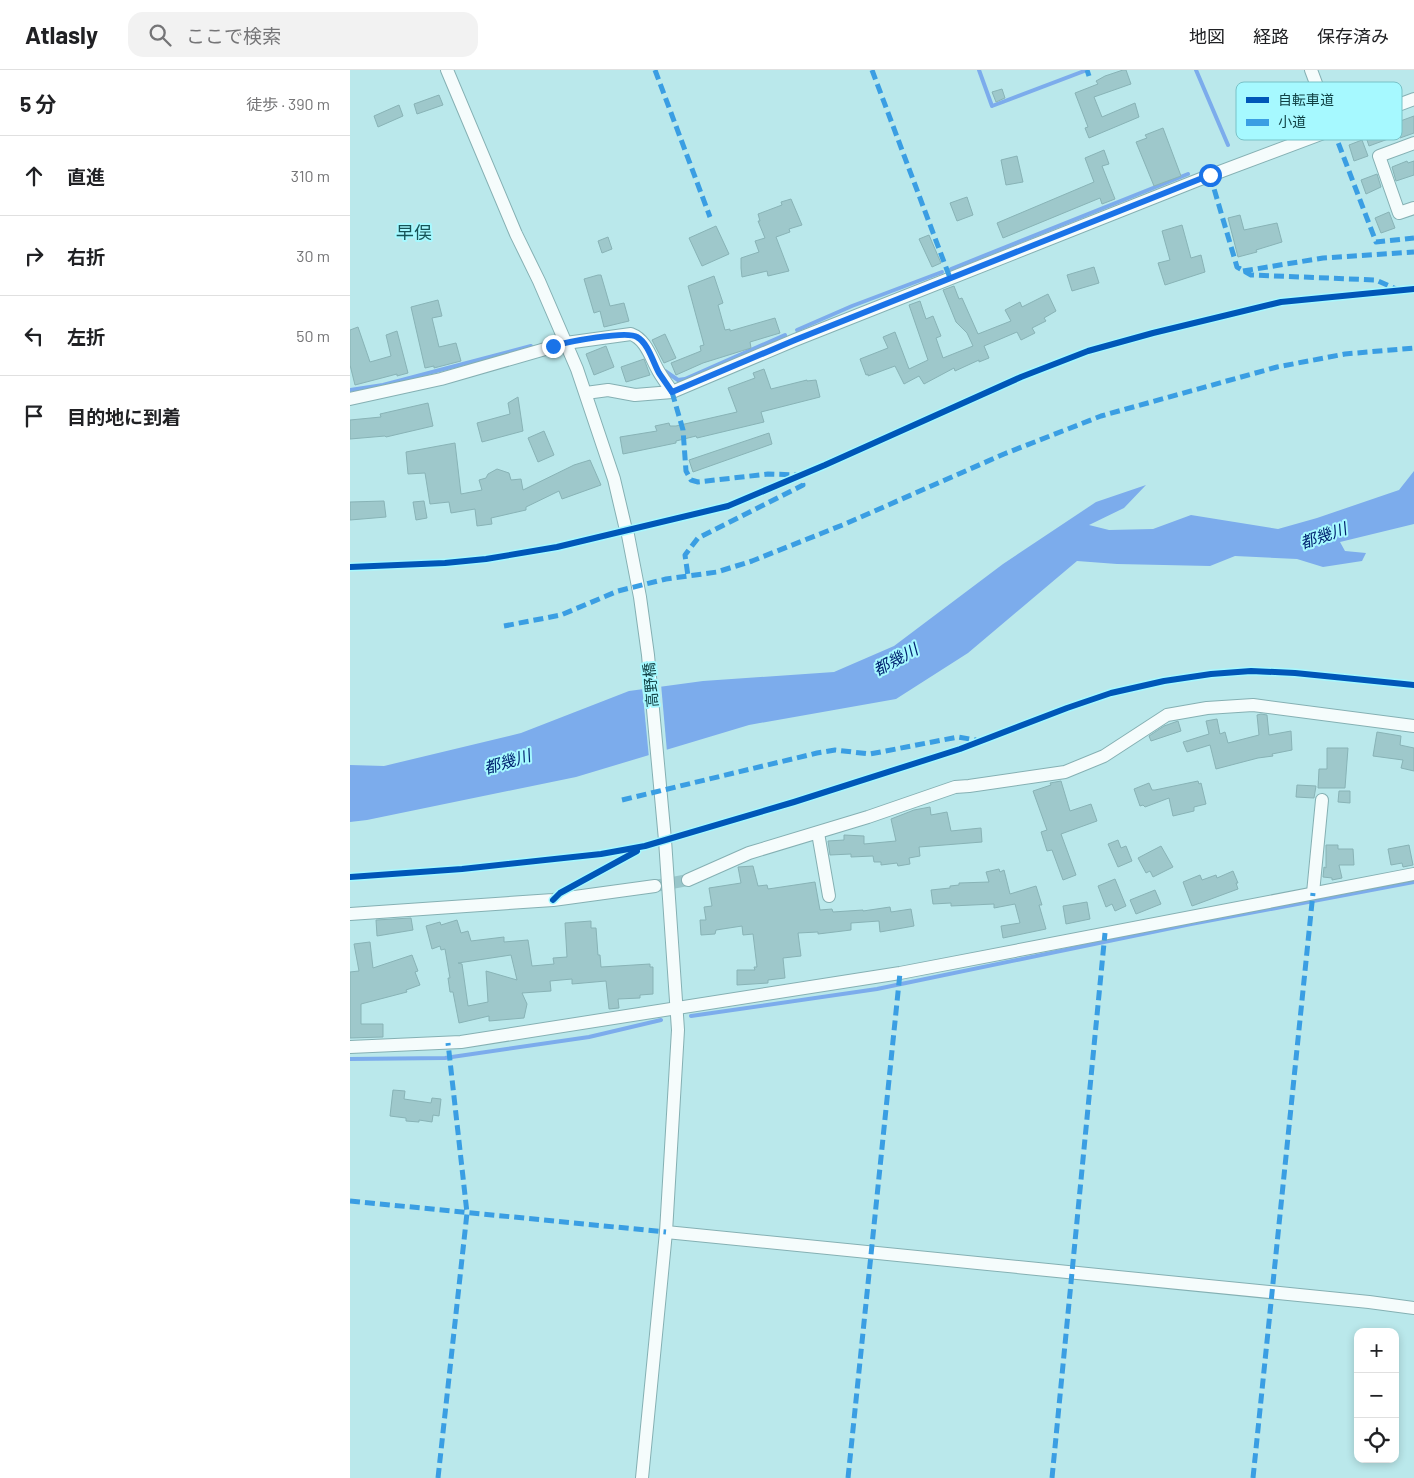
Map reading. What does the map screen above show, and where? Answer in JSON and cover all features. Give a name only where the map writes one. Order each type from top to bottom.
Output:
[{"type":"street","name":"高野橋","points":[[447,70],[512,226],[566,343],[586,393],[614,480],[640,597],[648,655],[677,1008],[677,1040],[666,1232],[642,1478]]},
{"type":"street","points":[[1311,70],[1315,82]]},
{"type":"street","points":[[1402,103],[1414,99]]},
{"type":"street","points":[[586,393],[608,390],[635,395],[672,392],[959,274],[1304,140]]},
{"type":"street","points":[[1414,143],[1379,156],[1399,213],[1414,208]]},
{"type":"street","points":[[350,399],[441,378],[566,343],[631,334],[638,337],[644,343],[672,392]]},
{"type":"street","points":[[688,880],[749,853],[818,833],[955,787],[1065,772],[1104,756],[1167,716],[1191,711],[1253,705],[1414,726]]},
{"type":"street","points":[[1313,893],[1322,800]]},
{"type":"street","points":[[818,833],[829,896]]},
{"type":"street","points":[[350,1048],[461,1042],[900,973],[1414,874]]},
{"type":"street","points":[[350,914],[553,900],[656,886]]},
{"type":"street","points":[[666,1232],[1083,1272],[1414,1308]]},
{"type":"water","name":"都幾川","points":[[1414,471],[1414,524],[1340,542],[1345,551],[1366,553],[1362,561],[1323,567],[1297,559],[1235,556],[1210,566],[1077,561],[968,653],[896,699],[749,725],[576,777],[350,822],[350,765],[384,766],[521,733],[629,691],[703,681],[834,672],[894,646],[1003,564],[1096,502],[1146,485],[1124,508],[1089,525],[1109,530],[1153,529],[1191,515],[1278,529],[1399,490]]},
{"type":"pier","points":[[661,684],[667,752],[649,758],[642,686]]},
{"type":"building","points":[[1126,70],[1131,84],[1094,97],[1102,117],[1135,103],[1139,117],[1089,138],[1085,128],[1088,127],[1075,93],[1098,84],[1096,81],[1105,76]]},
{"type":"building","points":[[1002,89],[1005,98],[996,102],[992,92]]},
{"type":"building","points":[[439,95],[443,105],[417,114],[414,104]]},
{"type":"building","points":[[399,105],[403,116],[378,127],[374,116]]},
{"type":"building","points":[[1414,116],[1414,133],[1402,137],[1402,120]]},
{"type":"building","points":[[1163,128],[1181,176],[1154,186],[1136,142],[1147,138],[1145,135]]},
{"type":"building","points":[[1362,140],[1368,156],[1354,161],[1349,145]]},
{"type":"building","points":[[1367,140],[1385,140],[1369,146]]},
{"type":"building","points":[[1104,150],[1109,164],[1102,166],[1115,199],[1102,204],[1100,198],[1003,238],[997,223],[1094,182],[1085,158]]},
{"type":"building","points":[[1017,156],[1023,182],[1006,185],[1001,160]]},
{"type":"building","points":[[1407,161],[1408,163],[1414,161],[1414,175],[1396,181],[1392,167]]},
{"type":"building","points":[[1377,174],[1381,187],[1366,194],[1361,180]]},
{"type":"building","points":[[967,197],[973,215],[957,221],[950,203]]},
{"type":"building","points":[[791,199],[802,225],[789,229],[790,232],[776,237],[789,271],[768,276],[767,271],[742,277],[741,258],[759,252],[755,241],[765,238],[758,221],[760,221],[758,214],[782,205],[781,202]]},
{"type":"building","points":[[1389,212],[1395,228],[1381,233],[1375,218]]},
{"type":"building","points":[[1240,215],[1244,230],[1277,223],[1282,242],[1238,257],[1228,218]]},
{"type":"building","points":[[1182,225],[1191,258],[1201,255],[1205,272],[1165,285],[1158,263],[1170,260],[1162,231]]},
{"type":"building","points":[[716,226],[729,254],[702,266],[689,238]]},
{"type":"building","points":[[929,235],[941,263],[932,267],[919,239]]},
{"type":"building","points":[[608,237],[612,249],[602,253],[598,241]]},
{"type":"building","points":[[1094,267],[1099,283],[1072,291],[1067,275]]},
{"type":"building","points":[[601,275],[610,306],[624,303],[629,321],[604,327],[600,311],[594,313],[584,279]]},
{"type":"building","points":[[714,276],[723,303],[718,305],[725,330],[730,329],[730,331],[775,318],[780,333],[750,342],[751,348],[703,363],[676,375],[671,363],[701,351],[700,346],[704,345],[688,286]]},
{"type":"building","points":[[954,286],[959,299],[962,298],[978,334],[1011,321],[1005,310],[1020,302],[1022,307],[1048,294],[1056,311],[1044,318],[1046,321],[1032,328],[1035,333],[1021,340],[1017,332],[984,346],[989,358],[979,362],[979,360],[955,371],[954,368],[924,384],[919,376],[904,384],[895,366],[868,376],[868,374],[866,375],[860,359],[888,348],[883,337],[895,332],[909,369],[928,360],[909,305],[920,301],[926,319],[933,316],[941,336],[936,338],[943,358],[973,346],[967,333],[956,322],[943,290]]},
{"type":"building","points":[[438,300],[442,316],[432,318],[439,347],[456,343],[461,361],[434,368],[434,366],[425,368],[411,307]]},
{"type":"building","points":[[358,327],[370,362],[391,356],[386,335],[397,331],[408,373],[355,385],[350,365],[350,330]]},
{"type":"building","points":[[665,334],[676,358],[664,363],[652,340]]},
{"type":"building","points":[[606,346],[614,367],[594,375],[586,354]]},
{"type":"building","points":[[644,359],[650,375],[626,382],[621,367]]},
{"type":"building","points":[[764,369],[771,389],[807,380],[816,380],[820,397],[761,412],[764,422],[623,454],[620,437],[657,431],[655,426],[669,423],[670,426],[676,426],[737,412],[728,388],[755,378],[753,373]]},
{"type":"building","points":[[518,397],[523,431],[482,442],[477,423],[510,414],[508,403]]},
{"type":"building","points":[[428,403],[433,426],[386,437],[350,439],[350,420],[381,417],[380,414]]},
{"type":"building","points":[[544,431],[554,455],[538,462],[528,438]]},
{"type":"building","points":[[769,433],[772,444],[693,472],[689,460]]},
{"type":"building","points":[[455,443],[461,494],[482,490],[479,480],[486,478],[488,474],[497,469],[509,473],[511,480],[521,479],[523,490],[574,465],[590,460],[601,485],[562,499],[559,491],[526,507],[526,510],[491,518],[492,524],[477,526],[475,509],[451,513],[449,502],[430,504],[425,473],[408,474],[406,452]]},
{"type":"building","points":[[384,501],[386,517],[350,520],[350,502]]},
{"type":"building","points":[[424,501],[427,518],[416,520],[413,502]]},
{"type":"building","points":[[1257,715],[1267,715],[1269,735],[1291,731],[1292,750],[1216,769],[1210,745],[1187,752],[1183,742],[1209,734],[1206,721],[1217,719],[1220,734],[1225,732],[1228,743],[1259,735]]},
{"type":"building","points":[[1178,721],[1181,731],[1151,741],[1149,736],[1164,726]]},
{"type":"building","points":[[1377,732],[1401,736],[1400,745],[1414,748],[1414,771],[1401,768],[1403,760],[1373,756]]},
{"type":"building","points":[[1327,748],[1348,748],[1345,788],[1318,788],[1319,769],[1327,769]]},
{"type":"building","points":[[1061,781],[1070,811],[1091,804],[1097,821],[1061,834],[1076,875],[1063,880],[1052,850],[1047,851],[1041,832],[1047,830],[1033,791],[1051,785],[1050,783]]},
{"type":"building","points":[[1198,781],[1199,784],[1201,783],[1206,804],[1194,807],[1194,811],[1173,816],[1169,798],[1145,807],[1143,805],[1140,806],[1134,789],[1149,783],[1152,790],[1155,790]]},
{"type":"building","points":[[1297,785],[1316,786],[1314,798],[1296,797]]},
{"type":"building","points":[[1339,791],[1350,791],[1350,803],[1338,802]]},
{"type":"building","points":[[930,807],[931,815],[947,812],[951,831],[981,828],[982,842],[919,847],[920,856],[909,858],[910,864],[898,866],[897,863],[881,865],[881,862],[874,862],[873,856],[851,857],[851,854],[830,855],[828,841],[844,840],[844,835],[864,836],[864,844],[896,841],[891,819],[914,810]]},
{"type":"building","points":[[1118,840],[1121,848],[1126,846],[1132,861],[1118,867],[1108,844]]},
{"type":"building","points":[[1326,845],[1338,845],[1338,849],[1353,849],[1354,865],[1339,865],[1342,878],[1332,880],[1332,878],[1323,877],[1324,867],[1326,868]]},
{"type":"building","points":[[1409,845],[1413,865],[1403,867],[1402,863],[1391,865],[1388,849]]},
{"type":"building","points":[[1161,846],[1173,867],[1153,877],[1150,871],[1146,873],[1138,858]]},
{"type":"building","points":[[753,866],[758,886],[767,885],[768,889],[815,882],[820,910],[832,909],[833,912],[863,911],[890,907],[891,912],[911,909],[914,926],[880,932],[879,921],[851,923],[851,930],[818,934],[818,932],[798,933],[801,956],[783,958],[785,978],[768,980],[768,983],[737,985],[737,970],[755,970],[754,967],[757,967],[753,934],[743,935],[742,926],[716,930],[715,934],[701,935],[700,920],[706,920],[704,907],[712,906],[709,888],[741,883],[738,867]]},
{"type":"building","points":[[999,869],[1000,872],[1004,870],[1010,894],[1036,886],[1042,905],[1039,905],[1046,929],[1003,938],[1001,926],[1020,923],[1015,904],[994,908],[994,904],[951,906],[951,903],[933,904],[931,890],[950,888],[950,886],[959,885],[959,883],[989,882],[986,872]]},
{"type":"building","points":[[1233,871],[1238,883],[1236,883],[1238,889],[1192,906],[1183,882],[1200,875],[1202,880],[1216,875],[1217,878]]},
{"type":"building","points":[[1115,879],[1126,906],[1115,911],[1112,904],[1106,907],[1098,886]]},
{"type":"building","points":[[1155,890],[1161,904],[1136,914],[1130,900]]},
{"type":"building","points":[[1087,902],[1090,919],[1066,924],[1063,906]]},
{"type":"building","points":[[411,918],[413,930],[377,936],[376,920]]},
{"type":"building","points":[[457,920],[461,933],[468,931],[471,941],[504,937],[504,942],[528,940],[532,966],[554,964],[553,958],[567,957],[565,923],[591,921],[591,928],[596,928],[601,967],[650,964],[650,967],[653,967],[653,994],[640,995],[640,998],[618,999],[619,1008],[609,1009],[606,981],[572,984],[572,979],[550,981],[551,991],[522,993],[527,1004],[524,1018],[489,1021],[489,1016],[459,1023],[453,992],[450,992],[448,978],[450,978],[445,949],[441,950],[440,946],[432,949],[426,926],[440,922],[441,925]],"holes":[[[511,955],[517,980],[486,971],[488,1002],[468,1006],[462,964],[458,963]]]},
{"type":"building","points":[[370,942],[373,968],[412,955],[418,971],[415,972],[420,985],[406,990],[407,992],[361,1004],[361,1024],[383,1024],[383,1037],[350,1038],[350,972],[359,971],[354,944]]},
{"type":"building","points":[[393,1090],[405,1091],[404,1099],[431,1103],[432,1098],[441,1099],[439,1116],[433,1115],[432,1122],[419,1120],[419,1122],[406,1121],[406,1118],[390,1116]]},
{"type":"waterway","points":[[979,70],[992,106],[1087,70]]},
{"type":"waterway","points":[[1196,70],[1228,145]]},
{"type":"waterway","points":[[951,269],[1188,174]]},
{"type":"waterway","points":[[797,330],[852,306],[942,272]]},
{"type":"waterway","points":[[665,371],[678,380],[685,379],[785,335]]},
{"type":"waterway","points":[[350,390],[383,385],[531,346]]},
{"type":"waterway","points":[[691,1016],[877,989],[1191,924],[1414,882]]},
{"type":"waterway","points":[[350,1059],[445,1058],[589,1037],[661,1020]]},
{"type":"tunnel","points":[[655,886],[688,880]]},
{"type":"marked path","points":[[655,70],[710,217]]},
{"type":"marked path","points":[[872,70],[950,278]]},
{"type":"marked path","points":[[1087,70],[1089,76]]},
{"type":"marked path","points":[[1337,140],[1376,242],[1414,238]]},
{"type":"marked path","points":[[1210,175],[1237,267],[1251,275],[1376,280],[1396,289]]},
{"type":"marked path","points":[[1243,271],[1323,258],[1414,252]]},
{"type":"marked path","points":[[504,626],[561,615],[618,591],[666,579],[717,572],[752,561],[845,524],[1004,454],[1101,416],[1277,367],[1345,354],[1414,348]]},
{"type":"marked path","points":[[672,392],[683,430],[686,471],[691,480],[698,482],[768,474],[801,475],[803,485],[698,538],[685,555],[688,576]]},
{"type":"marked path","points":[[622,800],[817,753],[835,750],[870,754],[958,737],[976,740]]},
{"type":"marked path","points":[[1253,1478],[1313,893]]},
{"type":"marked path","points":[[1052,1478],[1105,933]]},
{"type":"marked path","points":[[848,1478],[900,973]]},
{"type":"marked path","points":[[438,1478],[467,1213],[448,1043]]},
{"type":"marked path","points":[[350,1201],[666,1232]]},
{"type":"cycle path","points":[[350,567],[445,563],[486,559],[557,547],[728,506],[825,465],[1021,377],[1088,351],[1281,302],[1414,289]]},
{"type":"cycle path","points":[[350,877],[462,869],[601,854],[645,846],[794,802],[960,749],[1111,693],[1164,681],[1211,674],[1251,671],[1295,673],[1414,685]]},
{"type":"cycle path","points":[[553,900],[560,893],[637,851]]},
{"type":"district","name":"早俣","points":[[414,232]]},
{"type":"route","points":[[553,346],[631,334],[638,337],[644,343],[672,392],[795,340],[1210,175]]}]
